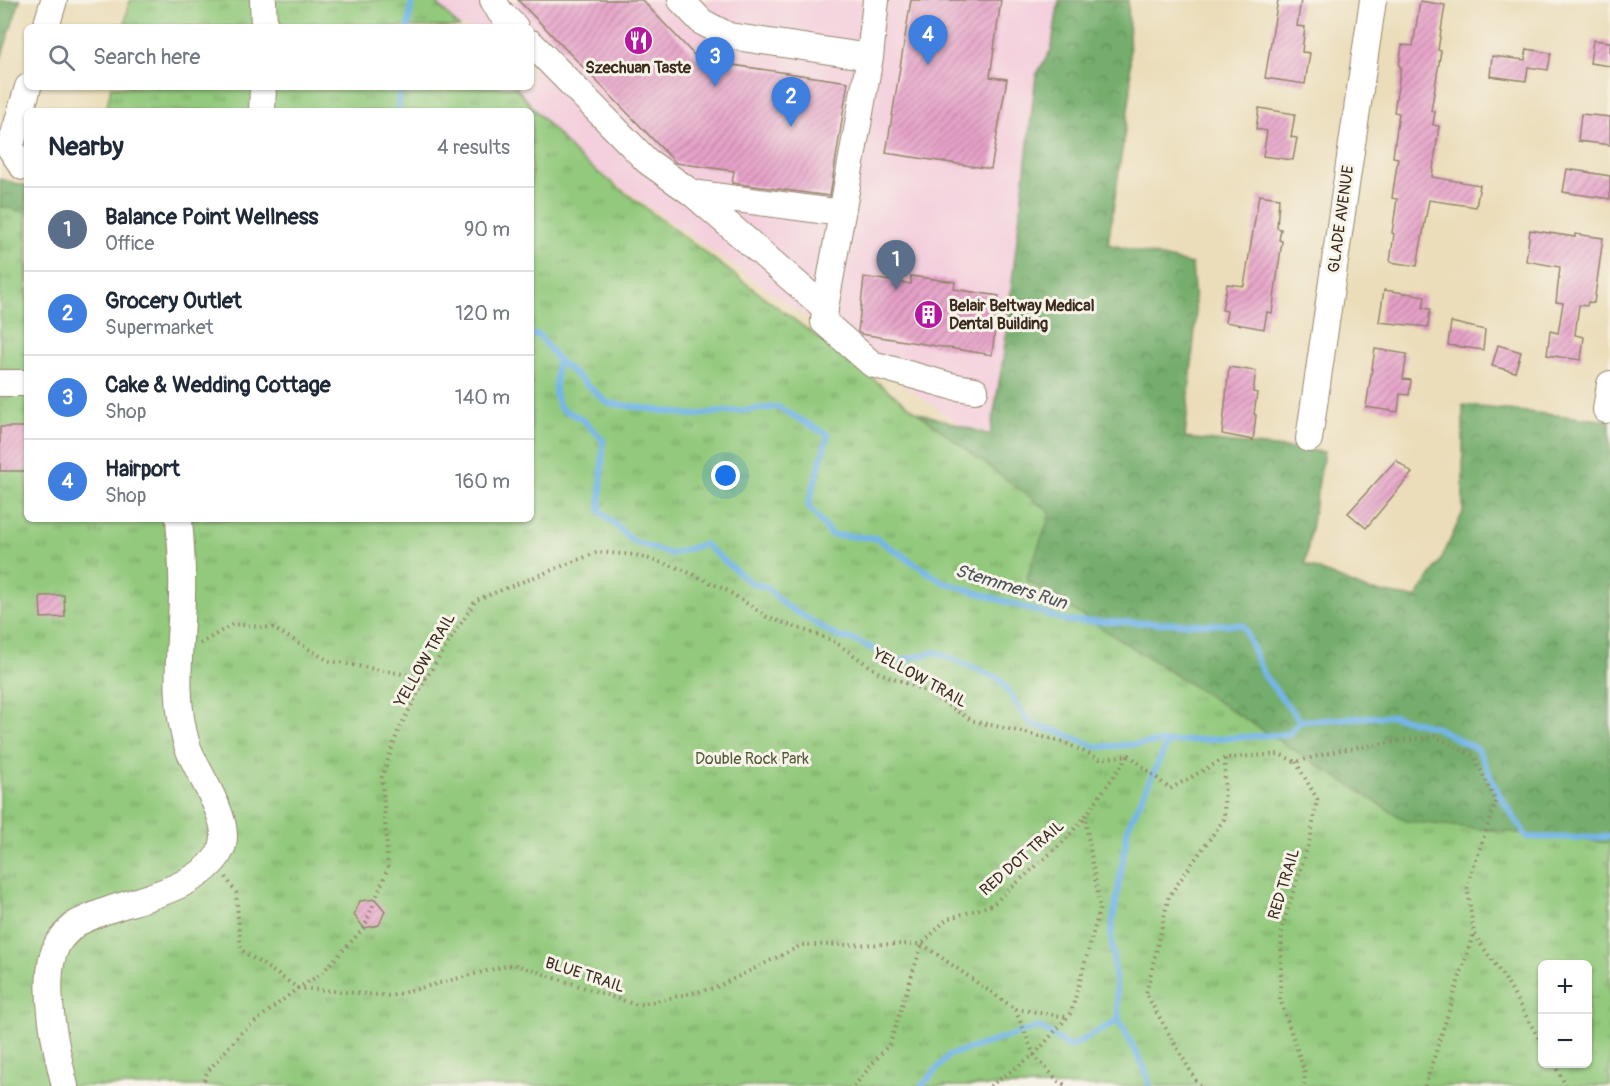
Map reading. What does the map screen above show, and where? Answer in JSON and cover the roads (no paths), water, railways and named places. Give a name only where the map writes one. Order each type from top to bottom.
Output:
[{"type":"street","points":[[47,24],[54,0]]},
{"type":"street","points":[[263,0],[264,24]]},
{"type":"street","points":[[493,0],[500,12],[512,24]]},
{"type":"street","points":[[681,0],[702,22],[729,36],[870,57]]},
{"type":"street","points":[[876,0],[870,57],[824,322],[872,364],[951,386],[975,390]]},
{"type":"street","name":"GLADE AVENUE","points":[[1309,439],[1372,0]]},
{"type":"street","points":[[534,46],[647,161],[692,193],[825,308]]},
{"type":"street","points":[[23,167],[10,148],[27,90]]},
{"type":"street","points":[[262,108],[263,90]]},
{"type":"street","points":[[692,193],[842,213]]},
{"type":"street","points":[[0,383],[24,383]]},
{"type":"street","points":[[1606,410],[1610,384]]},
{"type":"street","points":[[65,1086],[50,1006],[50,978],[57,945],[77,923],[184,883],[215,859],[225,839],[223,824],[188,748],[178,699],[182,597],[179,522]]},
{"type":"waterway","name":"Stemmers Run","points":[[408,24],[412,0]]},
{"type":"waterway","name":"Stemmers Run","points":[[398,108],[400,90]]},
{"type":"waterway","name":"Stemmers Run","points":[[534,335],[539,335],[557,359],[608,403],[692,415],[778,407],[828,435],[808,505],[831,535],[876,538],[943,582],[1067,621],[1243,625],[1263,674],[1300,721]]},
{"type":"waterway","name":"Stemmers Run","points":[[557,359],[555,394],[560,408],[582,419],[603,440],[600,511],[634,542],[671,554],[704,544],[751,583],[767,587],[785,605],[838,637],[852,639],[899,661],[936,652],[1000,679],[1030,724],[1060,732],[1097,747],[1168,742]]},
{"type":"waterway","points":[[1300,721],[1393,716],[1435,727],[1478,750],[1500,796],[1527,837],[1594,838],[1610,836]]},
{"type":"waterway","name":"Stemmers Run","points":[[1150,1086],[1145,1070],[1119,1020],[1111,933],[1128,827],[1168,742],[1289,734],[1300,721]]},
{"type":"waterway","points":[[922,1086],[949,1055],[1039,1027],[1070,1047],[1119,1020]]},
{"type":"place","name":"Szechuan Taste","points":[[638,40]]},
{"type":"place","name":"Hairport","points":[[928,65]]},
{"type":"place","name":"Cake & Wedding Cottage","points":[[715,87]]},
{"type":"place","name":"Grocery Outlet","points":[[791,127]]},
{"type":"place","name":"Balance Point Wellness","points":[[896,290]]},
{"type":"place","name":"Belair Beltway Medical Dental Building","points":[[928,315]]},
{"type":"park label","name":"Double Rock Park","points":[[752,759]]}]
